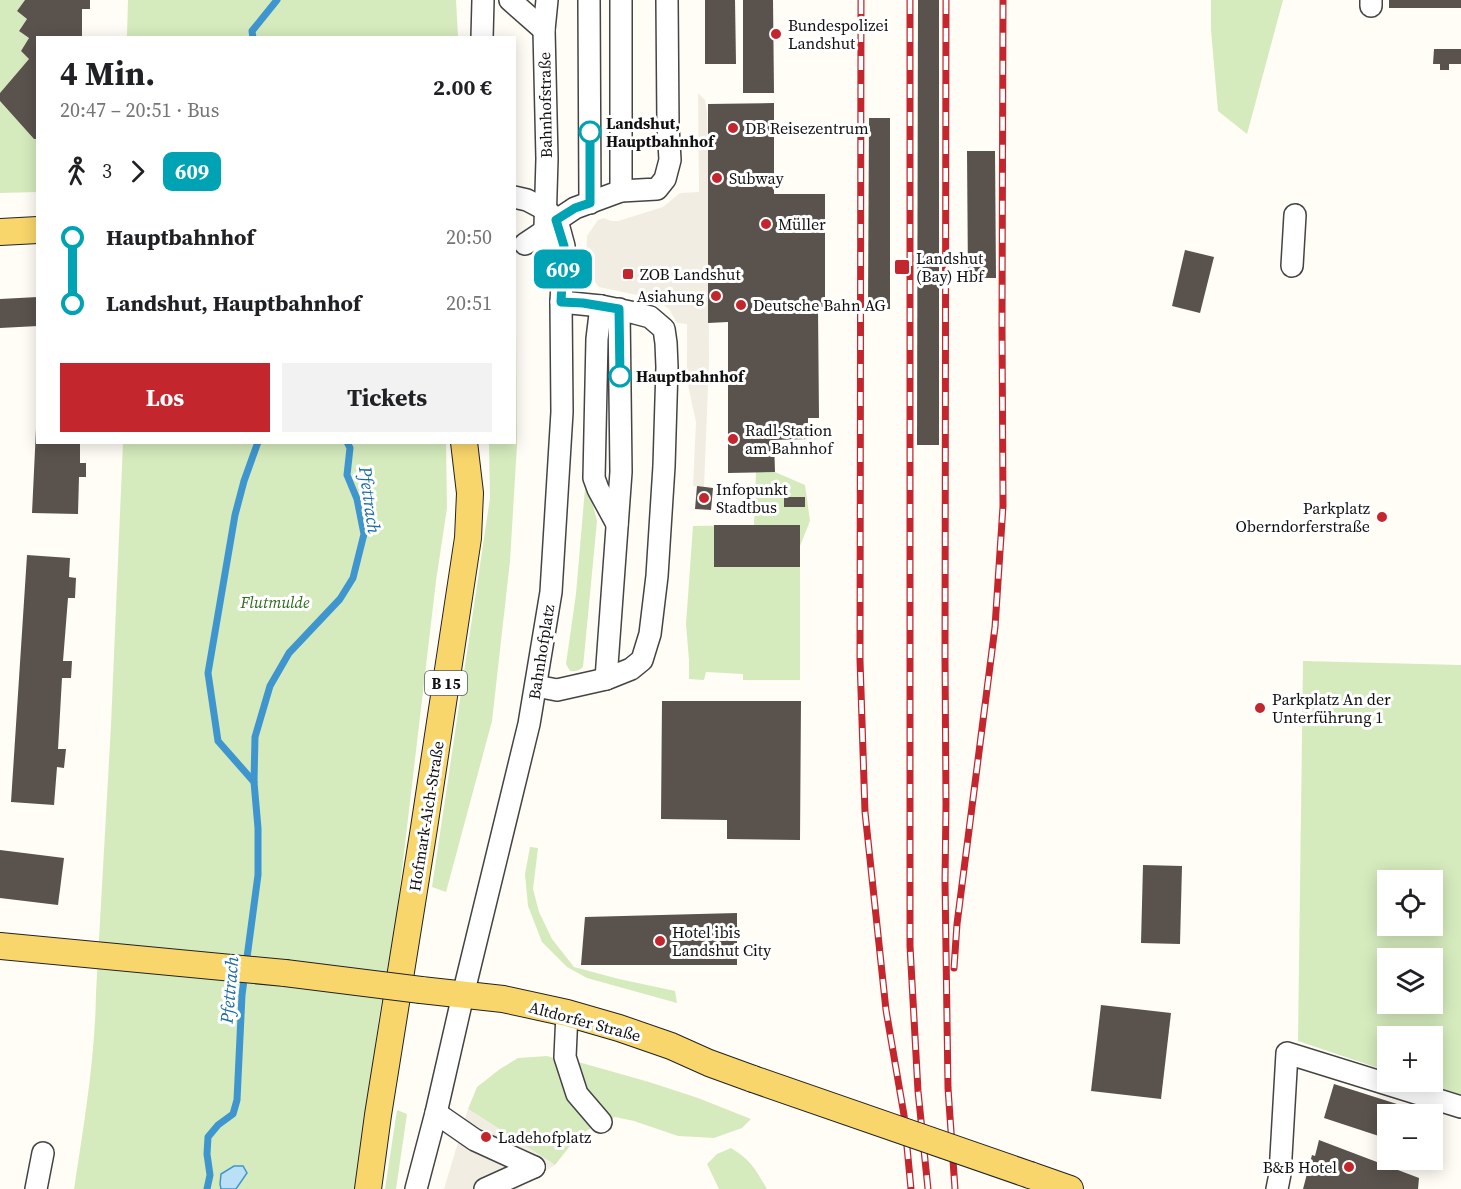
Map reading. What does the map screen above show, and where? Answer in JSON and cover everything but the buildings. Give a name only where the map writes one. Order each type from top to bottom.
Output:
[{"type":"main road","points":[[0,231],[36,230]]},
{"type":"main road","name":"Hofmark-Aich-Straße","points":[[368,1189],[468,538],[470,493],[464,444]]},
{"type":"main road","name":"Altdorfer Straße","points":[[0,946],[285,973],[463,994],[503,999],[567,1013],[671,1046],[753,1079],[1071,1189]]},
{"type":"street","points":[[482,36],[483,0]]},
{"type":"street","points":[[510,0],[544,30]]},
{"type":"street","name":"Bahnhofstraße","points":[[547,0],[544,30],[550,220]]},
{"type":"street","points":[[589,0],[590,203]]},
{"type":"street","points":[[621,0],[621,191]]},
{"type":"street","points":[[536,686],[557,690],[606,679],[631,669],[642,660],[651,634],[657,576],[666,424],[664,329],[650,317],[610,308],[561,302],[544,260],[537,252],[520,241],[550,220],[575,208],[621,191],[657,189],[665,179],[670,160],[667,0]]},
{"type":"street","points":[[516,197],[527,200],[550,220]]},
{"type":"street","points":[[1293,267],[1295,215]]},
{"type":"street","points":[[544,260],[550,220]]},
{"type":"street","name":"Bahnhofplatz","points":[[463,994],[529,724],[551,592],[562,412],[561,302],[564,246],[550,220]]},
{"type":"street","points":[[606,679],[617,524],[594,478],[597,339],[610,308]]},
{"type":"street","points":[[416,1189],[463,994]]},
{"type":"street","points":[[567,1013],[565,1057],[577,1094],[601,1122]]},
{"type":"street","points":[[1278,1189],[1287,1053],[1461,1107]]},
{"type":"street","points":[[436,1113],[475,1140],[534,1167],[485,1189]]},
{"type":"street","points":[[36,1189],[43,1153]]},
{"type":"green space","points":[[0,0],[25,0],[17,11],[27,19],[19,31],[29,38],[21,51],[29,59],[0,93]]},
{"type":"green space","points":[[128,0],[456,0],[458,36],[127,36]]},
{"type":"green space","points":[[1211,0],[1283,0],[1247,134],[1218,111],[1211,30]]},
{"type":"green space","points":[[0,101],[36,139],[36,192],[0,193]]},
{"type":"green space","points":[[516,327],[517,445],[510,561],[492,721],[446,892],[432,887],[490,498],[489,444],[516,444]]},
{"type":"green space","name":"Flutmulde","points":[[123,444],[446,444],[447,508],[436,581],[397,912],[379,1018],[356,1189],[74,1189],[94,1042]]},
{"type":"green space","points":[[588,453],[590,493],[597,521],[583,667],[577,671],[570,671],[566,664],[576,594]]},
{"type":"green space","points":[[756,472],[775,472],[805,485],[810,521],[800,546],[800,680],[743,680],[743,674],[706,672],[704,680],[689,679],[686,624],[693,526],[754,525]]},
{"type":"green space","points":[[1303,661],[1461,665],[1461,1096],[1443,1090],[1443,1026],[1377,1026],[1377,1068],[1298,1041]]},
{"type":"green space","points":[[530,847],[538,848],[533,889],[539,912],[552,939],[574,967],[675,991],[677,1003],[587,978],[567,967],[542,942],[528,906],[525,874]]},
{"type":"green space","points":[[547,1056],[567,1062],[582,1063],[649,1082],[751,1119],[742,1128],[714,1138],[678,1136],[615,1117],[601,1122],[577,1137],[555,1165],[468,1109],[477,1087],[500,1069],[518,1058]]},
{"type":"green space","points":[[397,1110],[407,1114],[396,1189],[385,1189]]},
{"type":"green space","points":[[731,1148],[752,1166],[767,1189],[719,1189],[707,1164],[717,1154]]},
{"type":"shaded area","points":[[698,93],[705,100],[708,152],[709,362],[704,487],[693,486],[696,422],[687,380],[687,324],[677,323],[669,309],[656,299],[599,287],[587,272],[586,261],[587,236],[598,220],[604,218],[618,221],[663,207],[680,193],[699,192]]},
{"type":"shaded area","name":"Ladehofplatz","points":[[468,1109],[555,1165],[517,1189],[444,1189]]},
{"type":"water","points":[[234,1166],[243,1166],[247,1173],[236,1189],[221,1189],[221,1174]]},
{"type":"waterway","name":"Pfettrach","points":[[253,36],[252,31],[277,0]]},
{"type":"waterway","name":"Pfettrach","points":[[207,1189],[210,1175],[207,1154],[208,1137],[218,1125],[233,1114],[237,1100],[242,995],[258,875],[258,828],[254,782],[218,741],[208,673],[235,515],[257,444]]},
{"type":"waterway","name":"Pfettrach","points":[[254,782],[255,737],[270,686],[289,653],[340,599],[353,578],[364,534],[357,499],[347,475],[350,448],[348,444]]},
{"type":"railway","points":[[861,0],[860,660],[865,812],[886,1010],[904,1115],[911,1189]]},
{"type":"railway","points":[[910,0],[910,946],[918,1091],[928,1189]]},
{"type":"railway","points":[[946,0],[945,881],[948,1088],[955,1189]]},
{"type":"railway","points":[[954,968],[957,924],[995,627],[1003,506],[1003,0]]},
{"type":"bus line","name":"609","points":[[590,132],[590,203],[575,208],[556,220],[564,246],[561,302],[619,309],[620,376]]},
{"type":"place","name":"Bundespolizei Landshut","points":[[776,34]]},
{"type":"place","name":"DB Reisezentrum","points":[[733,128]]},
{"type":"place","name":"Landshut, Hauptbahnhof","points":[[590,132]]},
{"type":"place","name":"Subway","points":[[717,178]]},
{"type":"place","name":"Müller","points":[[766,224]]},
{"type":"place","name":"Landshut (Bay) Hbf","points":[[902,267]]},
{"type":"place","name":"ZOB Landshut","points":[[628,274]]},
{"type":"place","name":"Asiahung","points":[[716,296]]},
{"type":"place","name":"Deutsche Bahn AG","points":[[741,305]]},
{"type":"place","name":"Hauptbahnhof","points":[[620,376]]},
{"type":"place","name":"Radl-Station am Bahnhof","points":[[733,439]]},
{"type":"place","name":"Infopunkt Stadtbus","points":[[704,498]]},
{"type":"place","name":"Parkplatz Oberndorferstraße","points":[[1382,517]]},
{"type":"place","name":"Parkplatz An der Unterführung 1","points":[[1260,708]]},
{"type":"place","name":"Hotel ibis Landshut City","points":[[660,941]]},
{"type":"place","name":"Ladehofplatz","points":[[486,1137]]},
{"type":"place","name":"B&B Hotel","points":[[1349,1167]]}]
